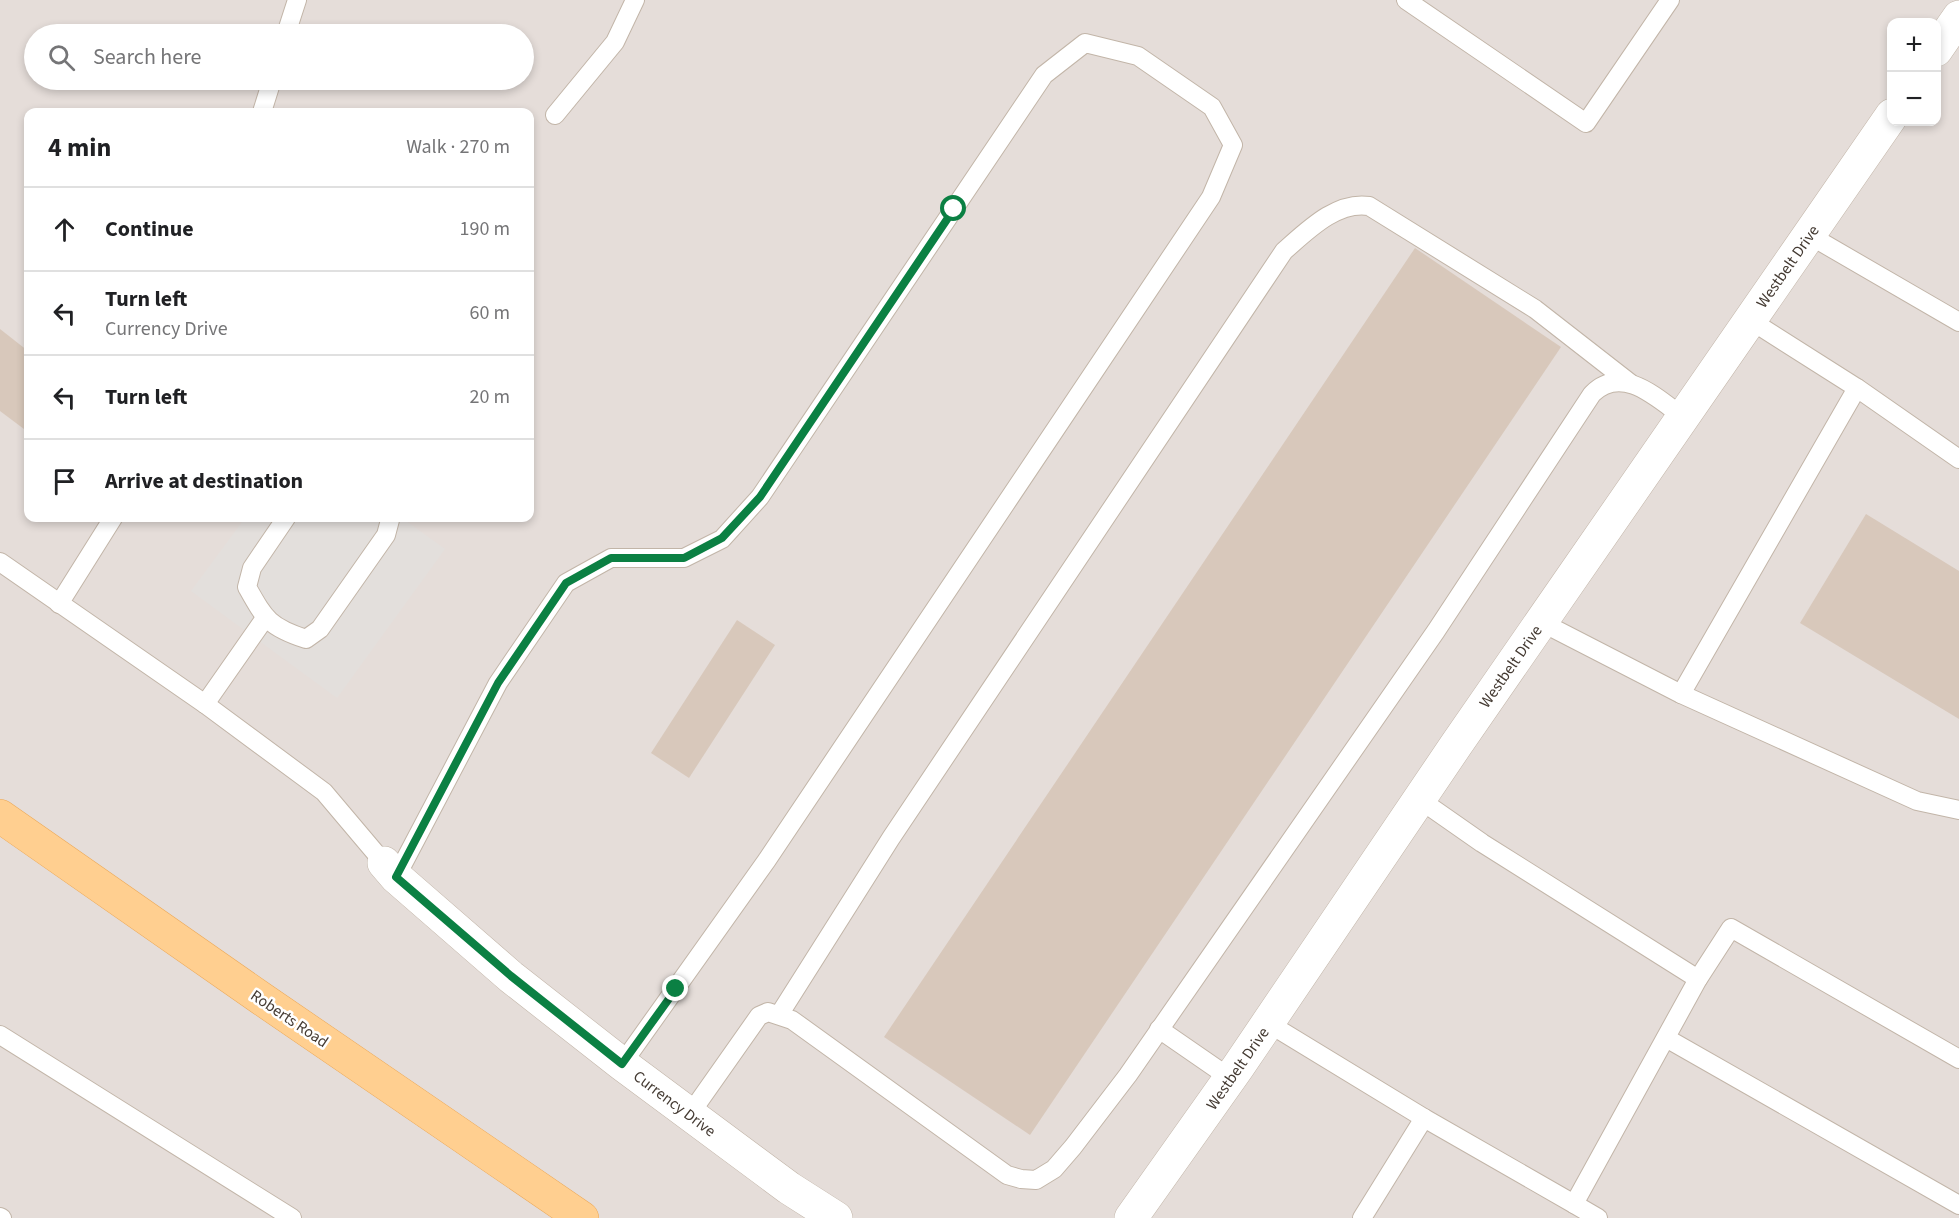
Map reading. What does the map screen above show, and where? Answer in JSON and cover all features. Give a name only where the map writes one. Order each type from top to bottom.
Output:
[{"type":"main road","name":"Roberts Road","points":[[0,816],[582,1218]]},
{"type":"street","points":[[1941,43],[1959,17]]},
{"type":"street","name":"Westbelt Drive","points":[[1131,1218],[1268,1023],[1419,799],[1887,122]]},
{"type":"street","name":"Currency Drive","points":[[390,870],[511,976],[622,1064],[789,1188],[836,1218]]},
{"type":"lane","points":[[289,24],[297,0]]},
{"type":"lane","points":[[555,115],[615,42],[635,0]]},
{"type":"lane","points":[[1406,0],[1586,123],[1670,0]]},
{"type":"lane","points":[[0,562],[205,704],[324,792],[390,870],[498,683],[566,583],[611,558],[684,558],[722,538],[760,497],[1044,75],[1085,43],[1138,56],[1212,107],[1233,146],[1211,197],[766,860],[622,1064]]},
{"type":"lane","points":[[263,108],[269,90]]},
{"type":"lane","points":[[779,1015],[891,838],[1284,251],[1312,226],[1339,210],[1357,204],[1368,206],[1536,309],[1630,383],[1683,417]]},
{"type":"lane","points":[[1809,235],[1959,322]]},
{"type":"lane","points":[[1750,320],[1857,388],[1959,459]]},
{"type":"lane","points":[[690,1114],[759,1016],[768,1012],[792,1020],[1007,1174],[1021,1179],[1036,1180],[1054,1169],[1128,1075],[1436,632],[1592,394],[1600,386],[1617,381],[1630,383]]},
{"type":"lane","points":[[1681,694],[1857,388]]},
{"type":"lane","points":[[59,604],[110,522]]},
{"type":"lane","points":[[283,522],[252,568],[247,587],[265,618],[287,633],[306,639],[320,629],[386,535],[389,522]]},
{"type":"lane","points":[[205,704],[265,618]]},
{"type":"lane","points":[[1541,622],[1681,694],[1917,801],[1959,810]]},
{"type":"lane","points":[[1419,799],[1482,843],[1698,979]]},
{"type":"lane","points":[[1574,1204],[1698,979],[1731,928],[1959,1059]]},
{"type":"lane","points":[[1268,1023],[1424,1118],[1598,1218]]},
{"type":"lane","points":[[1159,1029],[1230,1078]]},
{"type":"lane","points":[[0,1035],[292,1218]]},
{"type":"lane","points":[[1666,1038],[1959,1206]]},
{"type":"lane","points":[[1362,1218],[1424,1118]]},
{"type":"shaded area","points":[[0,0],[1959,0],[1959,1218],[0,1218]]},
{"type":"shaded area","points":[[242,522],[408,522],[445,549],[337,698],[191,591]]},
{"type":"building","points":[[1415,248],[1561,347],[1030,1135],[884,1037]]},
{"type":"building","points":[[0,329],[24,348],[24,429],[0,411]]},
{"type":"building","points":[[1866,514],[1959,571],[1959,719],[1800,623]]},
{"type":"building","points":[[737,620],[775,645],[689,778],[651,753]]},
{"type":"route","points":[[676,989],[622,1064],[511,976],[396,877],[498,683],[566,583],[611,558],[684,558],[722,538],[760,497],[954,209]]}]
